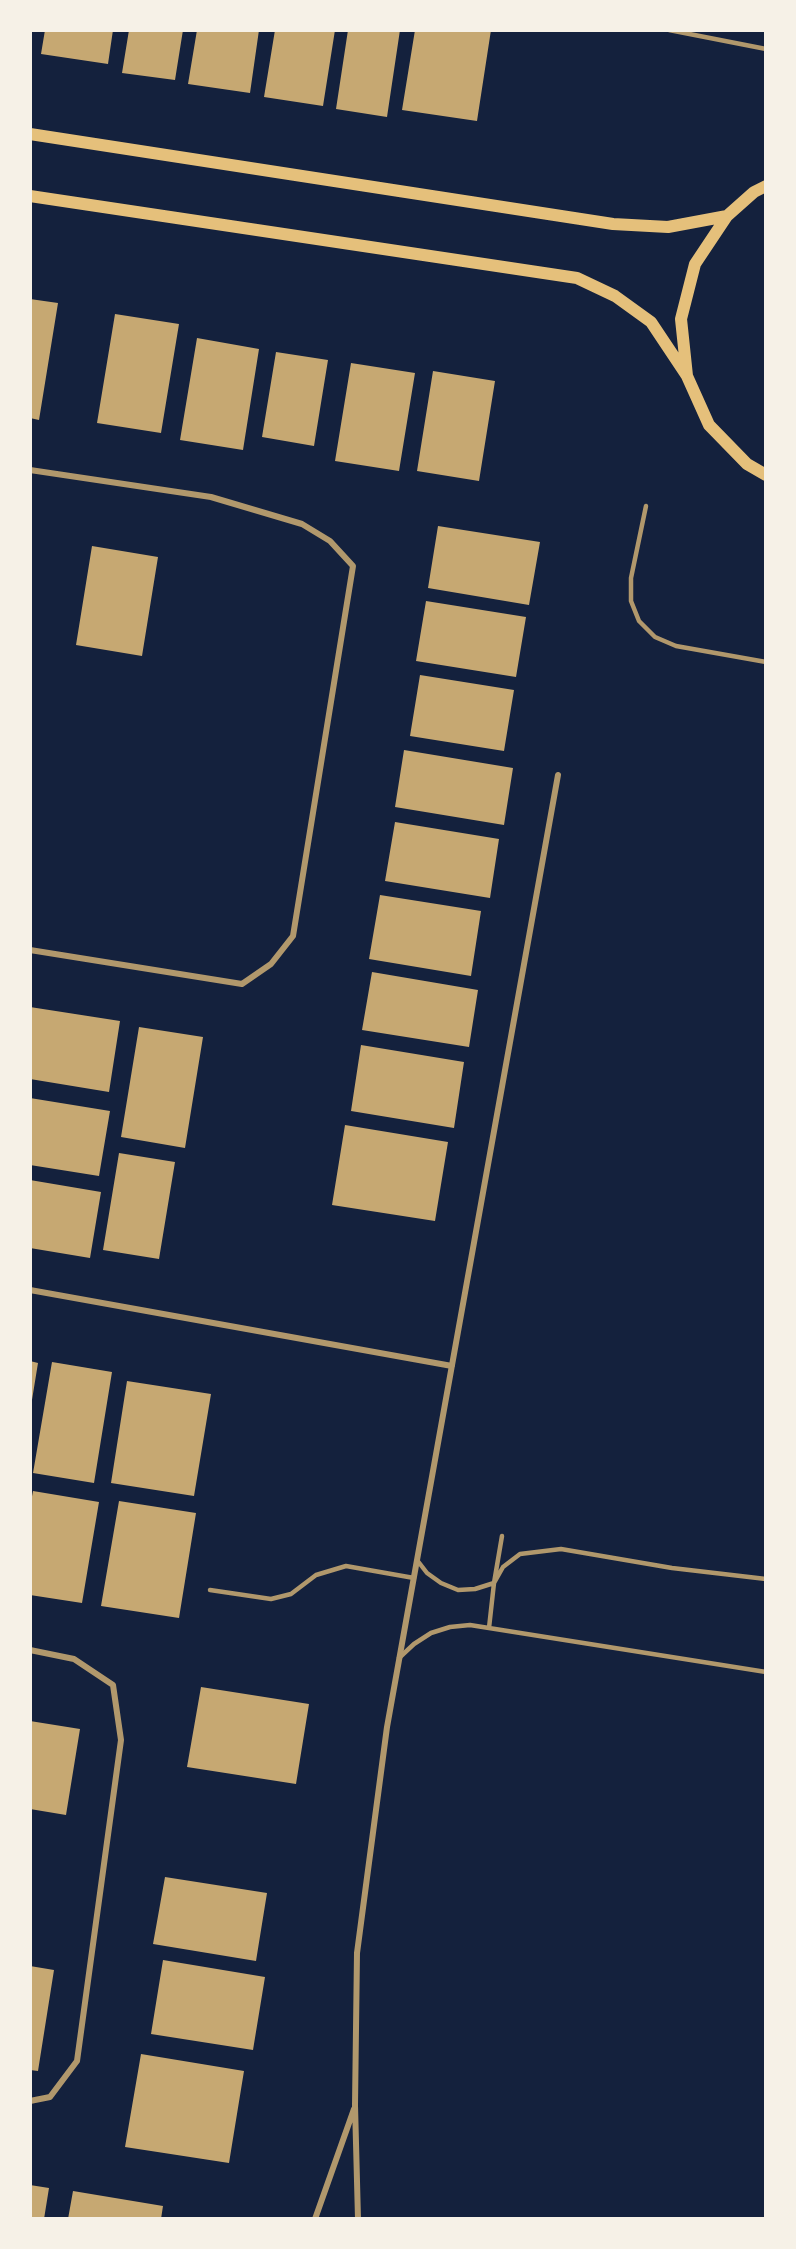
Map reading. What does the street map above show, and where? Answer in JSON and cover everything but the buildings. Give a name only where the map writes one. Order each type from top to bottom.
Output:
[{"type":"main road","points":[[30,134],[613,225],[668,227],[727,216]]},
{"type":"main road","points":[[687,376],[681,319],[695,264],[727,216],[754,192],[766,186]]},
{"type":"main road","points":[[30,196],[577,278],[615,296],[651,322],[687,376],[710,425],[747,464],[766,475]]},
{"type":"street","points":[[30,470],[211,496],[302,524],[330,541],[353,566],[293,936],[271,964],[242,984],[30,950]]},
{"type":"street","points":[[358,2219],[355,2105],[357,1953],[386,1738],[558,775]]},
{"type":"street","points":[[30,1290],[452,1366]]},
{"type":"street","points":[[30,1650],[74,1659],[113,1685],[121,1740],[76,2061],[50,2097],[30,2101]]},
{"type":"street","points":[[315,2219],[355,2105]]},
{"type":"lane","points":[[669,30],[766,49]]},
{"type":"lane","points":[[646,507],[630,578],[631,601],[639,621],[655,637],[676,646],[766,662]]},
{"type":"lane","points":[[489,1628],[502,1536]]},
{"type":"lane","points":[[417,1560],[427,1573],[441,1583],[458,1590],[475,1589],[494,1583],[503,1567],[520,1554],[561,1548],[672,1568],[766,1579]]},
{"type":"lane","points":[[210,1590],[271,1599],[291,1593],[316,1575],[346,1566],[414,1578]]},
{"type":"lane","points":[[399,1658],[430,1633],[450,1627],[470,1625],[766,1672]]}]
